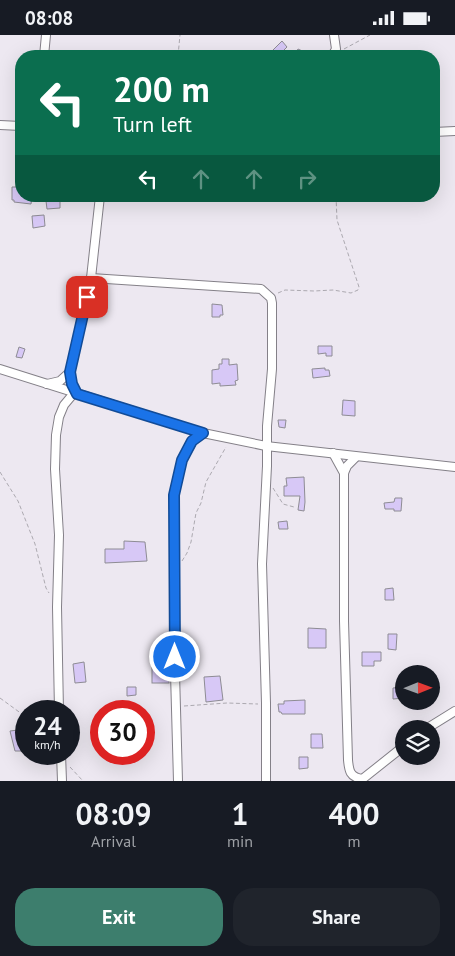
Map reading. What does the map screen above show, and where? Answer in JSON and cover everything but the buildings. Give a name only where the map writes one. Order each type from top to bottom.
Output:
[{"type":"street","points":[[45,50],[46,35]]},
{"type":"street","points":[[334,35],[336,50]]},
{"type":"street","points":[[0,125],[15,125]]},
{"type":"street","points":[[440,132],[455,131]]},
{"type":"street","points":[[76,393],[70,372],[91,278],[99,202]]},
{"type":"street","points":[[91,278],[260,289],[271,298],[272,369],[266,446],[262,564],[266,781]]},
{"type":"street","points":[[0,369],[203,433],[266,446],[455,467]]},
{"type":"street","points":[[45,384],[60,381],[70,372]]},
{"type":"street","points":[[59,700],[56,435],[59,417],[64,405],[76,393]]},
{"type":"street","points":[[178,781],[174,495],[182,460],[192,441],[203,433]]},
{"type":"street","points":[[333,453],[344,473]]},
{"type":"street","points":[[356,457],[346,466],[344,473],[344,621],[349,772],[361,780],[395,752]]},
{"type":"street","points":[[440,720],[455,711]]},
{"type":"street","points":[[61,765],[62,781]]},
{"type":"path","points":[[179,50],[180,35]]},
{"type":"path","points":[[342,50],[370,35]]},
{"type":"path","points":[[272,303],[279,292],[285,290],[314,291],[326,289],[351,293],[358,290],[359,287],[337,219],[336,202]]},
{"type":"path","points":[[174,571],[187,553],[196,513],[201,503],[206,482],[225,448],[233,439]]},
{"type":"path","points":[[0,472],[18,501],[35,543],[46,587],[50,594]]},
{"type":"path","points":[[266,484],[273,487],[283,504],[294,507]]},
{"type":"path","points":[[0,698],[15,709]]},
{"type":"path","points":[[177,709],[186,706],[227,703],[245,705],[266,703]]},
{"type":"path","points":[[69,765],[83,781]]},
{"type":"route","points":[[87,297],[70,372],[72,384],[77,394],[203,433],[192,441],[182,460],[174,495],[175,657]]}]
